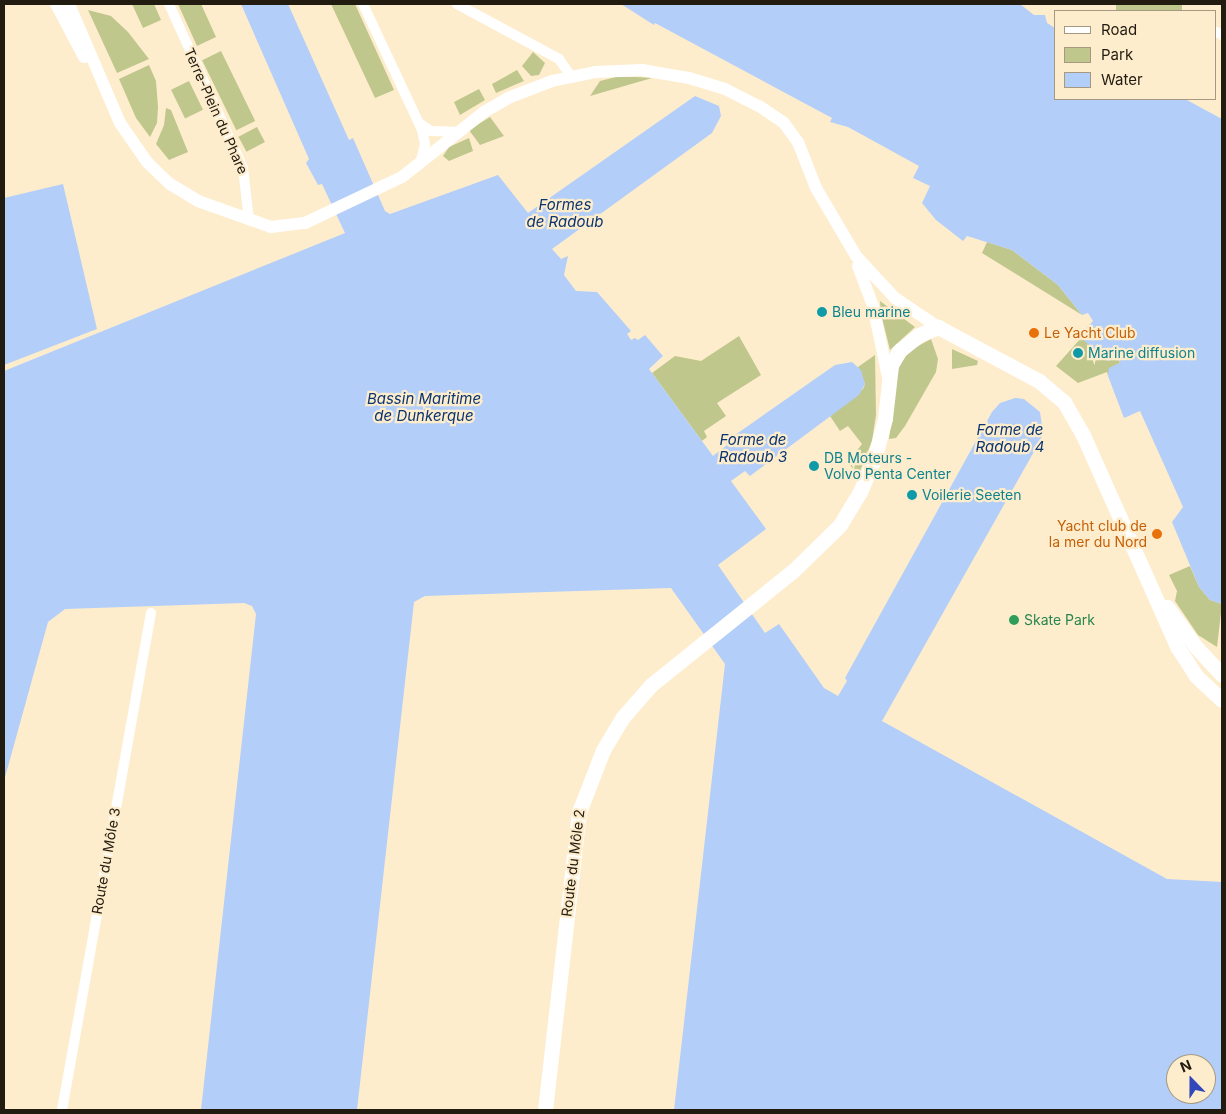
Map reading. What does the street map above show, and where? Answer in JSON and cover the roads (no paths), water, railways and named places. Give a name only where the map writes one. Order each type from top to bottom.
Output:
[{"type":"main road","name":"Route du Môle 2","points":[[545,1110],[582,798],[603,750],[623,717],[651,685],[821,547],[854,505],[881,435],[888,377],[893,359],[903,347],[938,326]]},
{"type":"main road","points":[[938,326],[1039,381],[1064,402],[1083,435],[1142,565],[1160,612],[1181,655],[1196,676],[1222,700]]},
{"type":"main road","points":[[1142,565],[1176,622],[1222,675]]},
{"type":"street","points":[[56,4],[104,88]]},
{"type":"street","points":[[68,4],[128,138],[158,174],[198,202],[249,221],[284,228],[324,214],[382,187],[420,165],[455,132],[508,98],[571,76],[624,70],[663,73],[707,83],[759,106],[778,118],[794,135],[816,188],[850,248],[870,298],[888,377]]},
{"type":"street","name":"Terre-Plein du Phare","points":[[168,4],[243,168],[249,221]]},
{"type":"street","points":[[363,4],[419,124],[424,144],[420,165]]},
{"type":"street","points":[[457,4],[559,59],[571,76]]},
{"type":"street","points":[[419,124],[437,132],[455,132]]},
{"type":"street","points":[[850,248],[896,298],[938,326]]},
{"type":"street","name":"Route du Môle 3","points":[[62,1110],[151,613]]},
{"type":"water","name":"Bassin Maritime de Dunkerque","points":[[241,4],[288,4],[349,140],[353,138],[385,211],[390,214],[498,175],[528,213],[695,96],[719,106],[721,116],[712,133],[552,249],[561,259],[568,256],[564,275],[576,291],[597,292],[631,331],[627,334],[631,340],[635,338],[638,340],[645,335],[663,356],[649,369],[713,456],[727,445],[725,442],[835,365],[852,362],[861,370],[865,384],[859,395],[750,476],[745,471],[731,481],[766,529],[718,565],[765,633],[779,624],[824,688],[838,696],[847,681],[845,678],[992,412],[1000,403],[1015,398],[1024,399],[1040,412],[1043,433],[1040,441],[882,721],[1167,879],[1222,882],[1222,1110],[674,1110],[725,664],[671,588],[425,596],[414,602],[357,1110],[201,1110],[256,614],[252,606],[244,603],[65,609],[48,622],[4,781],[4,371],[345,233],[322,184],[318,185],[306,163],[309,159]]},
{"type":"water","points":[[621,4],[1020,4],[1034,15],[1045,15],[1047,23],[1054,27],[1054,100],[1187,100],[1222,119],[1222,604],[1210,600],[1199,587],[1172,522],[1183,507],[1140,411],[1124,418],[1108,376],[1109,368],[1120,363],[1118,357],[1107,361],[1079,336],[1093,321],[1088,313],[1082,315],[1058,285],[1012,250],[967,236],[963,241],[936,220],[922,203],[930,186],[913,178],[919,166],[848,127],[830,122],[832,118],[655,23],[654,25]]},
{"type":"water","points":[[63,184],[97,329],[4,365],[4,198]]},
{"type":"place","name":"Bleu marine","points":[[822,312]]},
{"type":"place","name":"Le Yacht Club","points":[[1034,333]]},
{"type":"place","name":"Marine diffusion","points":[[1078,353]]},
{"type":"place","name":"DB Moteurs - Volvo Penta Center","points":[[814,466]]},
{"type":"place","name":"Voilerie Seeten","points":[[912,495]]},
{"type":"place","name":"Yacht club de la mer du Nord","points":[[1157,534]]},
{"type":"place","name":"Skate Park","points":[[1014,620]]},
{"type":"water label","name":"Formes de Radoub","points":[[565,212]]},
{"type":"water label","name":"Forme de Radoub 4","points":[[1010,438]]},
{"type":"water label","name":"Forme de Radoub 3","points":[[753,448]]}]
